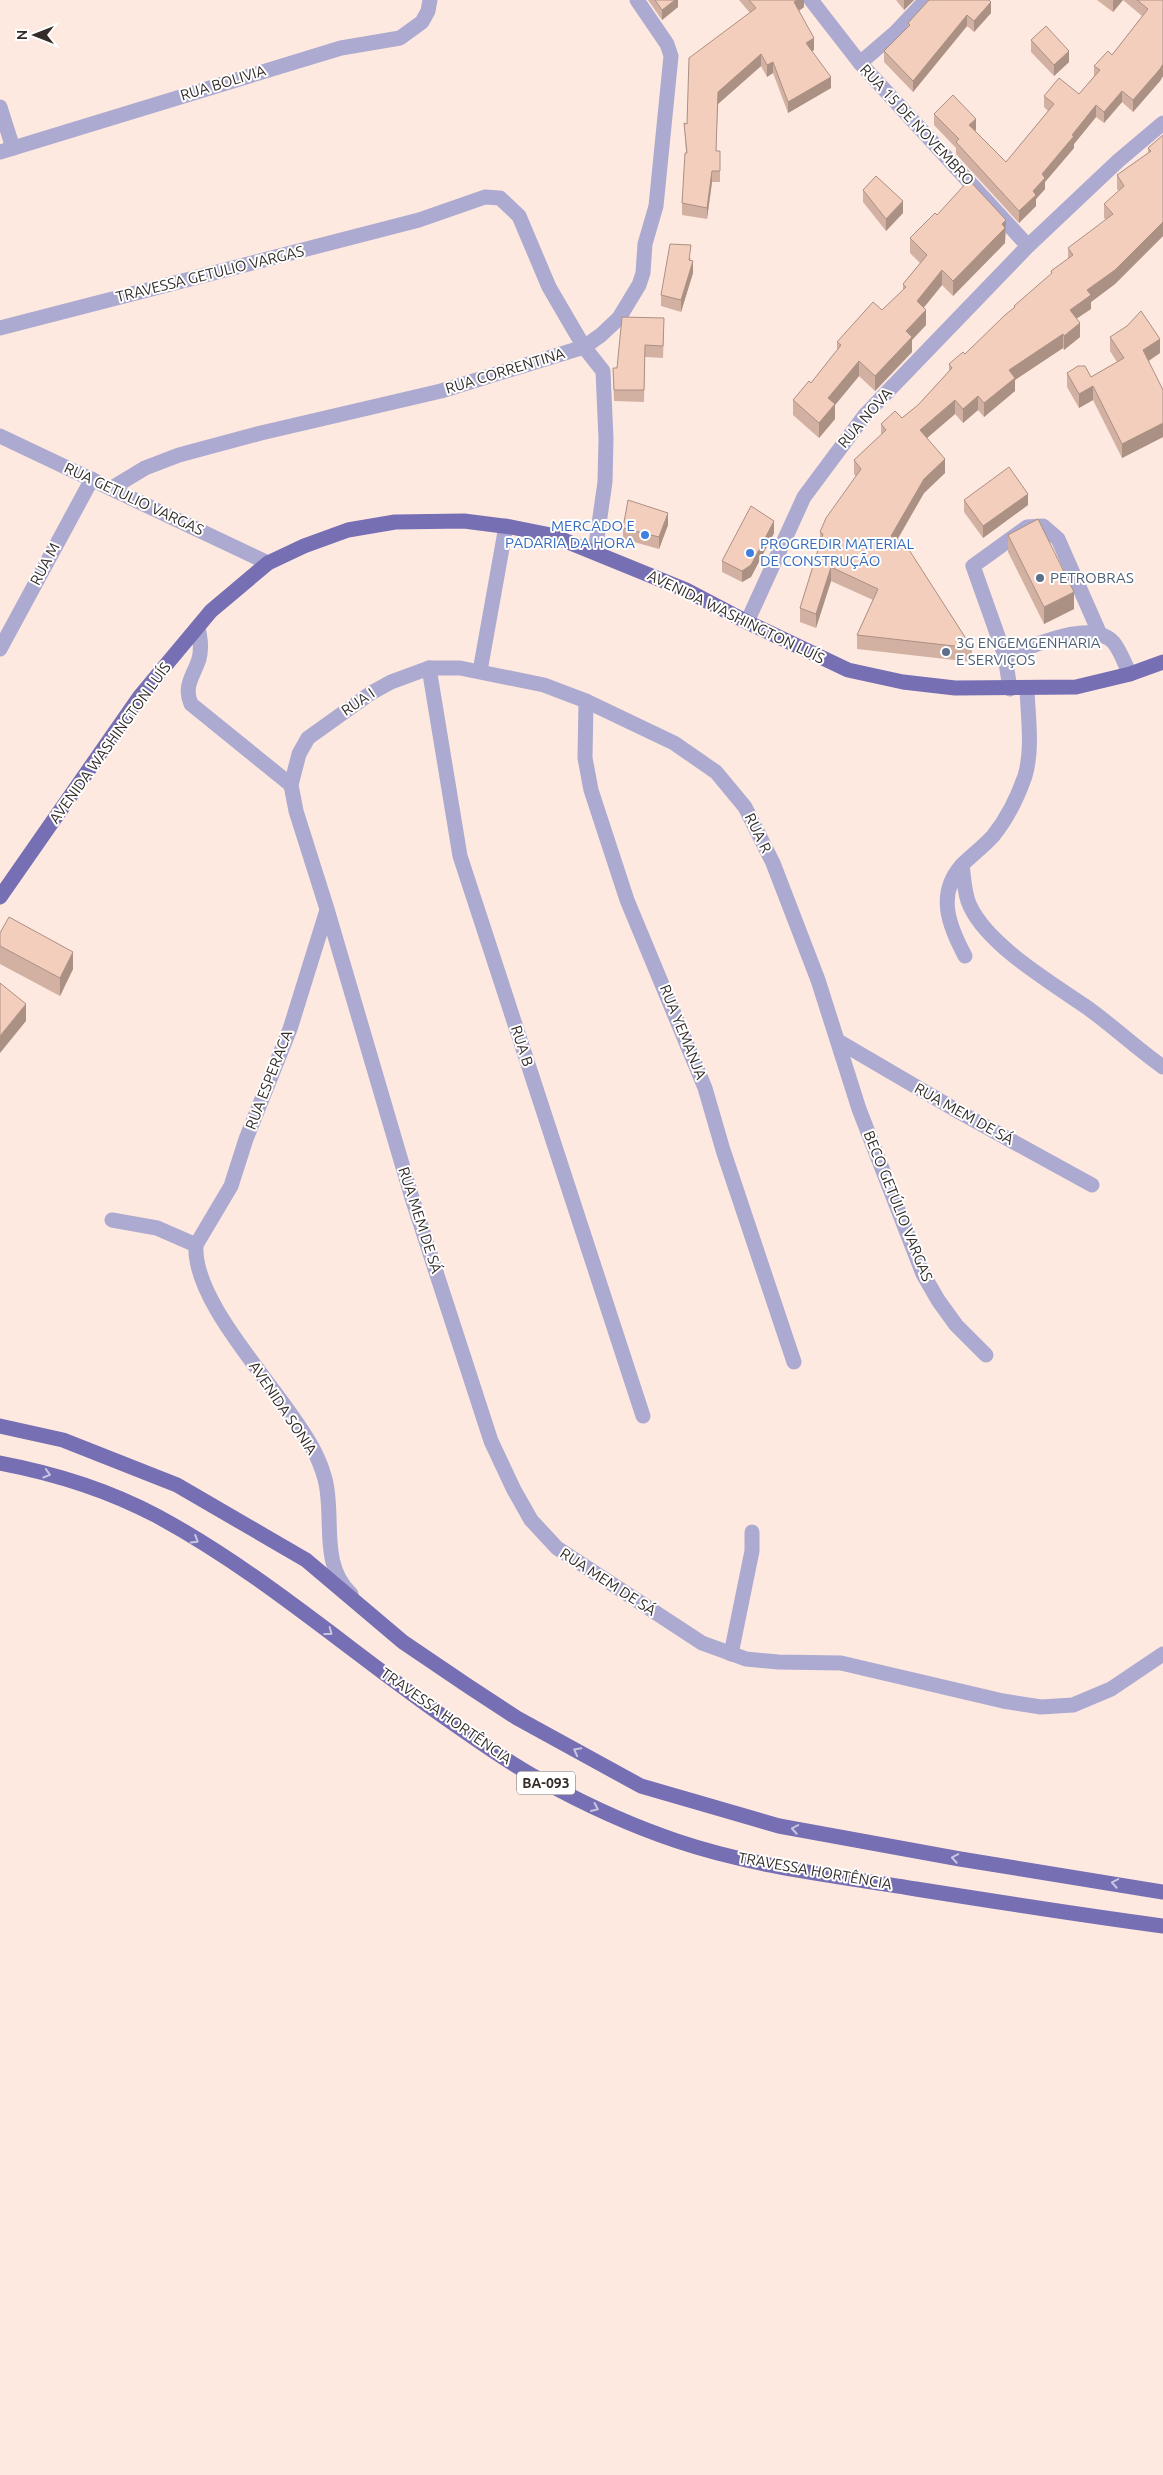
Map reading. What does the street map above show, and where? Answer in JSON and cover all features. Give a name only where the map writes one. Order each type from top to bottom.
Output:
[{"type":"main road","name":"AVENIDA WASHINGTON LUÍS","points":[[0,897],[140,696],[211,611],[268,563],[348,530],[395,522],[464,521],[506,526],[551,535],[686,590],[747,622],[848,670],[921,684],[955,688],[1027,689],[1076,687],[1130,674],[1163,662]]},
{"type":"main road","name":"BA-093","points":[[0,1426],[63,1440],[176,1485],[306,1560],[403,1642],[518,1718],[641,1786],[779,1826],[960,1859],[1163,1892]]},
{"type":"main road","name":"TRAVESSA HORTÊNCIA","points":[[0,1463],[33,1470],[105,1493],[157,1516],[240,1568],[436,1712],[503,1758],[578,1800],[627,1823],[680,1842],[779,1867],[1013,1905],[1163,1926]]},
{"type":"street","name":"RUA BOLIVIA","points":[[7,150],[341,48],[400,38],[422,22],[428,11],[430,0]]},
{"type":"street","name":"RUA CORRENTINA","points":[[112,488],[145,468],[179,456],[261,433],[441,391],[584,347],[601,335],[619,318],[636,291],[643,273],[646,244],[656,206],[670,56],[667,44],[637,0]]},
{"type":"street","name":"RUA 15 DE NOVEMBRO","points":[[810,0],[860,63],[1028,246]]},
{"type":"street","points":[[860,63],[896,32],[926,0]]},
{"type":"street","points":[[0,107],[7,150]]},
{"type":"street","name":"RUA NOVA","points":[[747,622],[804,497],[825,466],[865,415],[1028,246],[1118,161],[1163,123]]},
{"type":"street","name":"TRAVESSA GETULIO VARGAS","points":[[0,328],[419,220],[485,197],[500,198],[510,204],[519,216],[549,287],[584,347],[603,371],[606,439],[604,482],[595,552]]},
{"type":"street","name":"RUA GETULIO VARGAS","points":[[0,436],[268,563]]},
{"type":"street","name":"RUA M","points":[[0,649],[92,479]]},
{"type":"street","points":[[480,671],[506,526]]},
{"type":"street","points":[[1010,689],[1005,656],[973,566],[1027,527],[1043,526],[1058,539],[1099,632],[1114,643],[1130,674]]},
{"type":"street","points":[[198,627],[201,647],[200,658],[188,686],[191,704],[291,785]]},
{"type":"street","points":[[1005,656],[1077,632],[1099,632]]},
{"type":"street","name":"RUA I","points":[[327,909],[296,811],[291,785],[299,754],[308,738],[371,692],[390,682],[429,668],[460,668],[480,671],[544,685],[586,701]]},
{"type":"street","name":"RUA B","points":[[429,668],[460,856],[643,1416]]},
{"type":"street","points":[[965,956],[951,927],[946,903],[948,890],[962,865],[994,835],[1015,798],[1024,776],[1029,760],[1027,689]]},
{"type":"street","name":"RUA R","points":[[586,701],[674,743],[704,761],[728,784],[744,807],[773,863],[818,980],[838,1041]]},
{"type":"street","name":"RUA YEMANJA","points":[[586,701],[584,758],[594,799],[626,900],[653,959],[705,1088],[726,1160],[794,1362]]},
{"type":"street","points":[[962,865],[966,898],[970,908],[984,925],[1013,954],[1051,984],[1086,1006],[1163,1068]]},
{"type":"street","name":"RUA MEM DE SÁ","points":[[327,909],[353,1004],[412,1198],[491,1441],[514,1490],[531,1520],[557,1548],[702,1643],[746,1659],[778,1662],[826,1661],[841,1663],[1002,1702],[1041,1706],[1073,1704],[1111,1689],[1163,1654]]},
{"type":"street","name":"RUA ESPERACA","points":[[196,1245],[231,1186],[246,1139],[290,1028],[327,909]]},
{"type":"street","name":"RUA MEM DE SÁ","points":[[838,1041],[961,1113],[1092,1185]]},
{"type":"street","name":"BECO GETÚLIO VARGAS","points":[[838,1041],[859,1108],[923,1274],[938,1300],[956,1325],[986,1355]]},
{"type":"street","points":[[112,1220],[157,1228],[196,1245]]},
{"type":"street","name":"AVENIDA SONIA","points":[[196,1245],[198,1270],[207,1290],[233,1334],[311,1446],[325,1479],[331,1558],[336,1572],[348,1592],[403,1642]]},
{"type":"street","points":[[731,1654],[752,1550],[752,1532]]},
{"type":"building","points":[[655,0],[675,0],[662,10]]},
{"type":"building","points":[[749,0],[797,0],[794,2],[814,38],[806,43],[831,77],[788,102],[773,62],[767,65],[761,54],[718,92],[716,151],[720,151],[720,171],[712,171],[707,208],[682,203],[685,153],[687,153],[684,123],[687,124],[689,58],[756,8]]},
{"type":"building","points":[[929,0],[989,0],[991,2],[974,21],[967,15],[913,81],[884,51],[910,25],[908,23]]},
{"type":"building","points":[[1137,0],[1163,0],[1163,64],[1133,100],[1122,91],[1104,112],[1096,105],[1072,135],[1074,136],[1042,174],[1045,178],[1033,191],[1036,195],[1019,211],[956,142],[959,139],[934,114],[953,95],[976,119],[969,125],[1006,162],[1054,104],[1044,96],[1059,78],[1079,94],[1100,70],[1094,66],[1108,51],[1112,55],[1148,9]]},
{"type":"building","points":[[1046,26],[1069,51],[1054,65],[1031,40]]},
{"type":"building","points":[[1163,135],[1163,222],[1115,270],[1087,290],[1091,295],[1070,310],[1080,323],[1064,336],[1063,334],[1009,370],[1015,378],[984,403],[978,396],[963,409],[955,400],[920,430],[945,459],[924,479],[891,536],[904,542],[972,648],[857,635],[878,589],[831,567],[816,614],[800,608],[823,534],[820,532],[826,518],[861,469],[854,460],[886,430],[881,424],[895,411],[902,418],[918,405],[952,368],[949,364],[963,352],[965,354],[1014,306],[1052,273],[1051,271],[1073,255],[1068,248],[1113,214],[1104,204],[1124,186],[1117,175],[1151,151],[1148,148]]},
{"type":"building","points":[[876,176],[903,201],[886,219],[863,190]]},
{"type":"building","points":[[969,180],[1006,220],[1002,224],[1005,228],[953,281],[942,270],[917,301],[926,310],[906,331],[912,337],[875,376],[859,361],[828,398],[835,404],[819,423],[793,400],[809,381],[811,383],[841,345],[837,342],[873,302],[882,310],[906,287],[903,284],[927,255],[910,238],[935,213],[937,215]]},
{"type":"building","points":[[670,244],[691,245],[689,260],[693,261],[681,300],[661,295]]},
{"type":"building","points":[[1141,311],[1160,339],[1143,350],[1163,390],[1163,423],[1122,444],[1093,386],[1079,394],[1067,373],[1078,366],[1085,366],[1091,377],[1124,358],[1110,337],[1127,326]]},
{"type":"building","points":[[622,317],[664,318],[663,346],[645,345],[644,390],[614,390],[613,368],[617,368]]},
{"type":"building","points":[[1009,467],[1028,494],[983,526],[964,500]]},
{"type":"building","points":[[628,500],[668,513],[659,537],[623,528]]},
{"type":"building","points":[[751,506],[774,521],[751,565],[742,571],[722,561]]},
{"type":"building","points":[[1038,519],[1074,592],[1044,607],[1008,535]]},
{"type":"building","points":[[9,917],[73,952],[60,978],[0,946],[0,933]]},
{"type":"building","points":[[0,983],[26,1004],[0,1036]]},
{"type":"place","name":"MERCADO E PADARIA DA HORA","points":[[645,535]]},
{"type":"place","name":"PROGREDIR MATERIAL DE CONSTRUÇÃO","points":[[750,553]]},
{"type":"place","name":"PETROBRAS","points":[[1040,578]]},
{"type":"place","name":"3G ENGEMGENHARIA E SERVIÇOS","points":[[946,652]]}]
